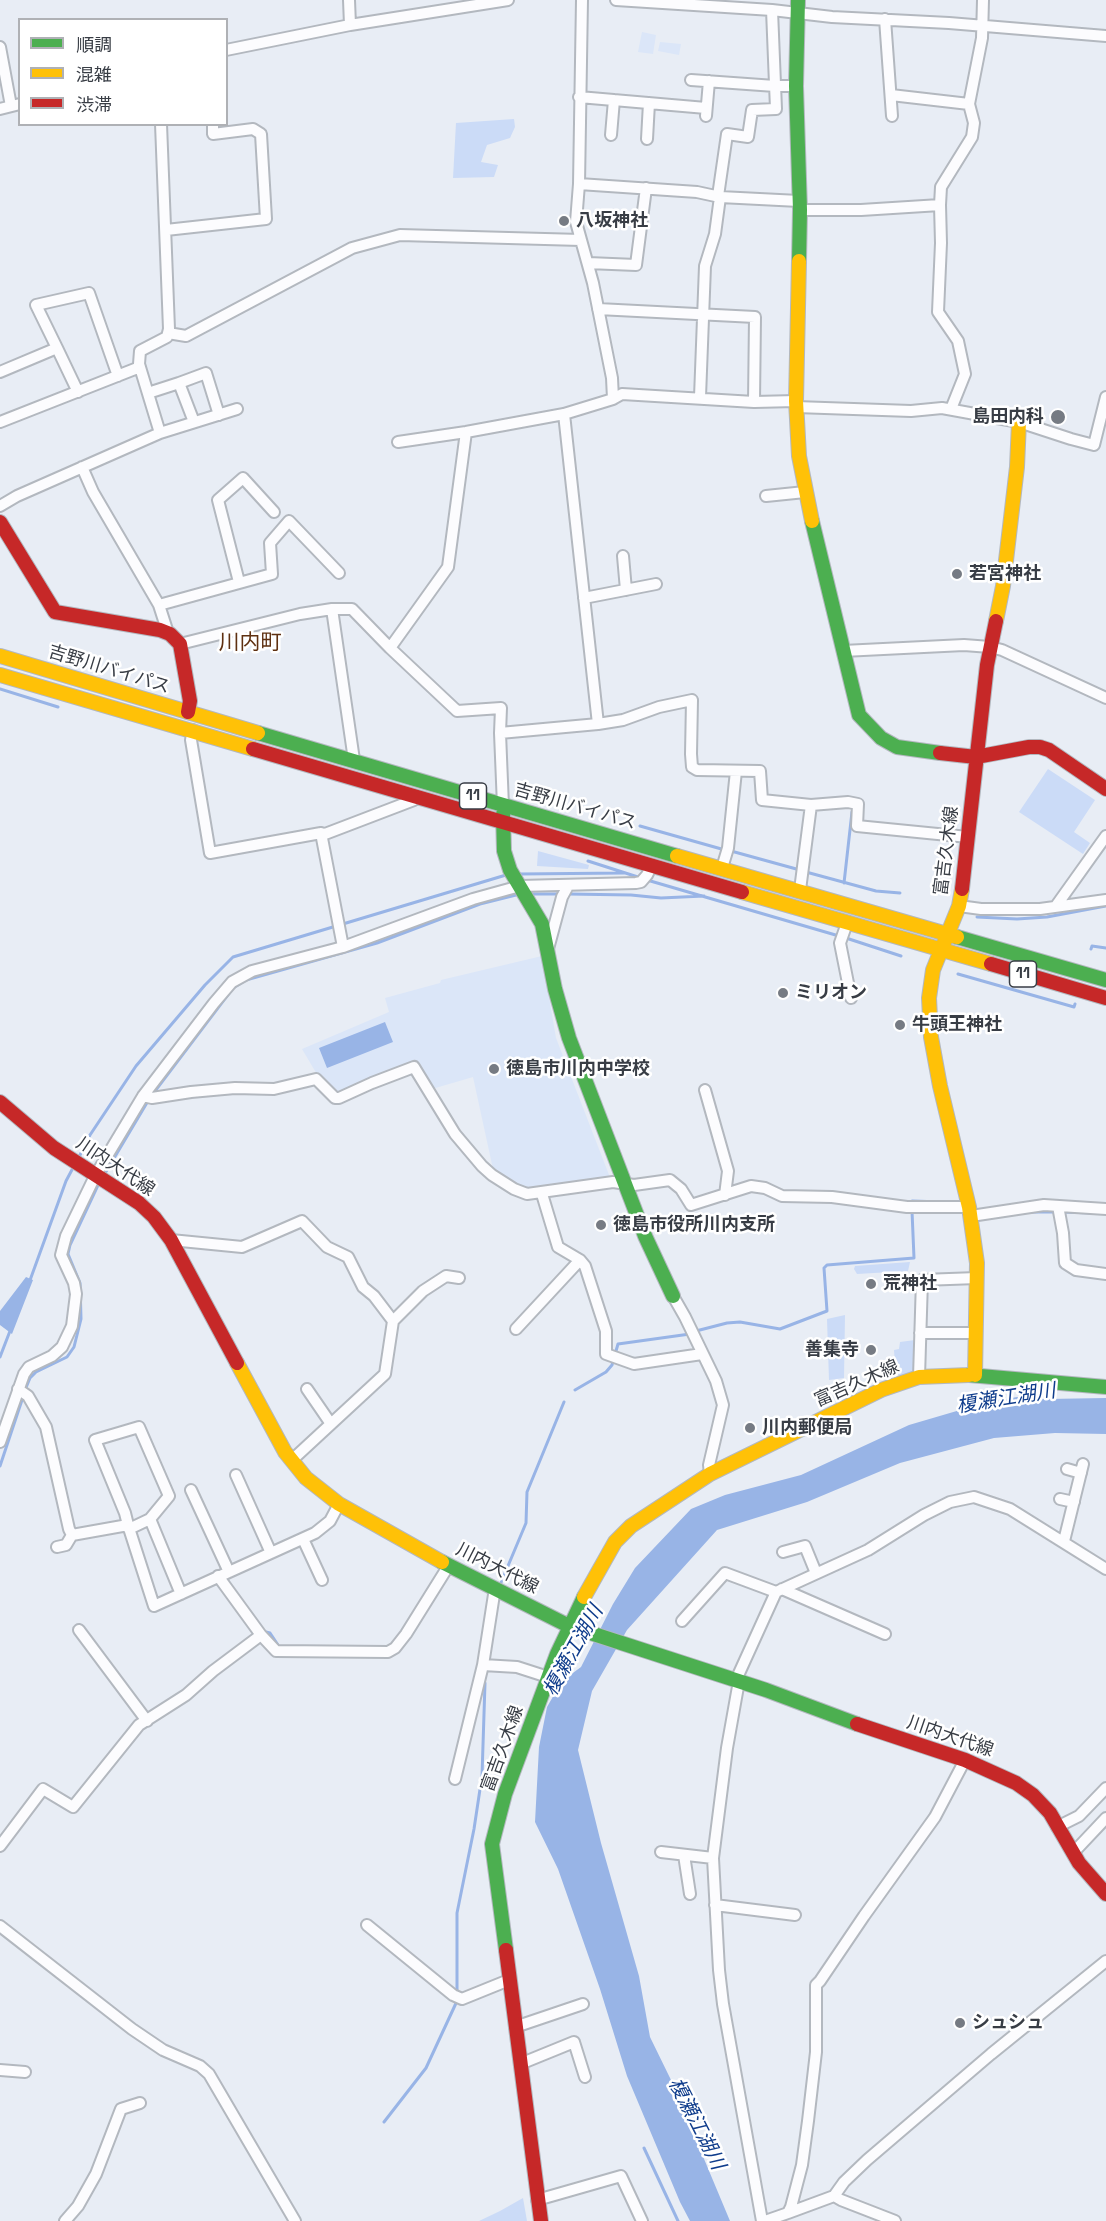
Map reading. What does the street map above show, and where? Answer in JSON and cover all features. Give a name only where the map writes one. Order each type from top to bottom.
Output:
[{"type":"main road","points":[[798,7],[796,86],[799,205],[796,404],[799,456],[805,492],[859,715],[881,738],[897,747],[912,750],[976,757],[1040,747],[1049,750],[1106,789]]},
{"type":"main road","name":"富吉久木線","points":[[540,2221],[492,1844],[505,1794],[548,1677],[587,1590],[615,1542],[631,1526],[710,1474],[881,1390],[919,1377],[975,1375],[977,1278],[970,1211],[940,1086],[931,1037],[929,998],[933,970],[939,951],[959,906],[990,647],[1003,586],[1017,467],[1019,422]]},
{"type":"main road","points":[[0,522],[55,612],[160,630],[168,633],[180,644],[190,701],[188,712]]},
{"type":"main road","name":"吉野川バイパス","points":[[0,656],[503,806],[947,932],[1106,980]]},
{"type":"main road","name":"吉野川バイパス","points":[[0,675],[503,821],[646,875],[844,933],[939,951],[1106,998]]},
{"type":"main road","points":[[503,806],[504,851],[542,924],[555,989],[569,1038],[645,1236],[673,1296]]},
{"type":"main road","points":[[1065,967],[1106,968]]},
{"type":"main road","name":"川内大代線","points":[[0,1102],[54,1149],[139,1203],[154,1217],[171,1240],[285,1452],[306,1478],[339,1504],[569,1626],[738,1681],[964,1760],[1016,1783],[1034,1795],[1050,1813],[1073,1853],[1106,1894]]},
{"type":"main road","points":[[975,1375],[1106,1383]]},
{"type":"street","points":[[349,0],[350,25]]},
{"type":"street","points":[[228,50],[350,25],[508,0]]},
{"type":"street","points":[[582,0],[579,184],[576,222],[598,309],[612,378],[613,399]]},
{"type":"street","points":[[616,0],[772,10],[798,7],[885,20],[983,25],[1106,36]]},
{"type":"street","points":[[951,409],[965,374],[958,341],[938,312],[941,187],[972,137],[974,123],[969,104],[982,38],[983,0]]},
{"type":"street","points":[[700,397],[705,266],[715,234],[727,134],[748,137],[752,110],[776,109],[772,10]]},
{"type":"street","points":[[885,20],[892,116]]},
{"type":"street","points":[[0,47],[15,105],[0,109]]},
{"type":"street","points":[[691,80],[796,86]]},
{"type":"street","points":[[579,97],[648,103],[706,112],[709,81]]},
{"type":"street","points":[[891,95],[969,104]]},
{"type":"street","points":[[611,135],[614,100]]},
{"type":"street","points":[[647,139],[648,103]]},
{"type":"street","points":[[160,433],[140,367],[140,351],[167,337],[168,333],[161,126]]},
{"type":"street","points":[[166,230],[266,219],[261,134],[253,129],[213,134],[213,126]]},
{"type":"street","points":[[579,184],[646,188],[861,210],[940,205]]},
{"type":"street","points":[[588,263],[636,265],[646,188]]},
{"type":"street","points":[[168,333],[186,336],[352,248],[400,236],[580,240]]},
{"type":"street","points":[[78,392],[36,305],[89,293],[118,376]]},
{"type":"street","points":[[598,309],[755,317],[754,402]]},
{"type":"street","points":[[0,372],[57,348]]},
{"type":"street","points":[[0,422],[140,367]]},
{"type":"street","points":[[148,393],[206,373],[219,415]]},
{"type":"street","points":[[179,383],[194,423]]},
{"type":"street","points":[[398,442],[564,414],[622,394],[911,411],[951,409],[1019,422],[1071,440],[1106,448]]},
{"type":"street","points":[[1094,445],[1106,397]]},
{"type":"street","points":[[0,506],[81,467],[160,433],[237,409]]},
{"type":"street","points":[[564,414],[598,724]]},
{"type":"street","points":[[390,648],[447,567],[466,432]]},
{"type":"street","points":[[81,467],[93,492],[159,604],[168,633]]},
{"type":"street","points":[[240,582],[218,500],[243,478],[274,512]]},
{"type":"street","points":[[766,496],[805,492]]},
{"type":"street","points":[[159,604],[272,574],[270,543],[289,521],[339,573]]},
{"type":"street","points":[[623,556],[626,590]]},
{"type":"street","points":[[584,598],[656,584]]},
{"type":"street","points":[[332,609],[354,760]]},
{"type":"street","points":[[180,644],[332,609],[352,609],[457,711],[501,708],[503,806]]},
{"type":"street","points":[[843,651],[964,645],[990,647],[1012,654],[1106,698]]},
{"type":"street","points":[[500,733],[623,720],[659,707],[692,700],[691,754],[692,767],[697,770],[760,771],[762,800],[811,805],[848,802],[858,804],[857,826],[968,837]]},
{"type":"street","points":[[193,730],[191,740],[210,853],[325,834],[364,821],[402,802],[420,798]]},
{"type":"street","points":[[722,868],[727,850],[736,771]]},
{"type":"street","points":[[801,890],[811,805]]},
{"type":"street","points":[[321,833],[344,947]]},
{"type":"street","points":[[1056,906],[1106,836]]},
{"type":"street","points":[[0,1442],[2,1427],[23,1392],[29,1367],[52,1356],[62,1347],[72,1326],[76,1294],[61,1255],[66,1236],[147,1097],[214,1003],[232,982],[252,971],[344,947],[473,899],[520,885],[565,892],[646,875]]},
{"type":"street","points":[[548,949],[565,892]]},
{"type":"street","points":[[959,906],[981,909],[1040,909],[1106,900]]},
{"type":"street","points":[[844,933],[851,998]]},
{"type":"street","points":[[147,1097],[235,1088],[274,1089],[316,1078],[335,1098],[339,1098],[414,1066],[455,1134],[492,1175],[521,1193],[542,1194],[613,1182],[625,1184],[670,1180],[681,1189],[692,1205],[751,1186],[765,1188],[782,1196],[832,1197],[906,1207],[996,1214],[1020,1207],[1044,1204],[1059,1210],[1106,1209]]},
{"type":"street","points":[[705,1090],[728,1172],[725,1195]]},
{"type":"street","points":[[542,1194],[558,1247],[580,1260],[585,1266],[606,1331],[606,1354],[634,1364],[702,1354]]},
{"type":"street","points":[[1059,1210],[1065,1263],[1076,1270],[1106,1274]]},
{"type":"street","points":[[171,1240],[242,1247],[302,1221],[327,1247],[348,1257],[363,1287],[374,1296],[393,1321]]},
{"type":"street","points":[[516,1329],[580,1260]]},
{"type":"street","points":[[292,1460],[385,1374],[393,1321],[423,1292],[446,1276],[459,1278]]},
{"type":"street","points":[[919,1377],[922,1280],[977,1278]]},
{"type":"street","points":[[673,1296],[716,1381],[723,1405],[709,1465],[710,1474]]},
{"type":"street","points":[[920,1333],[976,1333]]},
{"type":"street","points":[[307,1389],[331,1424]]},
{"type":"street","points":[[23,1392],[46,1427],[72,1535]]},
{"type":"street","points":[[72,1535],[129,1527],[150,1519],[169,1496],[139,1427],[95,1440],[125,1513],[129,1527],[154,1606],[315,1533],[330,1521],[339,1504]]},
{"type":"street","points":[[1064,1541],[1082,1469],[1067,1469]]},
{"type":"street","points":[[236,1475],[270,1553]]},
{"type":"street","points":[[191,1490],[224,1574],[261,1635],[276,1651],[388,1652],[406,1634],[449,1564]]},
{"type":"street","points":[[1106,1569],[1010,1509],[974,1497],[950,1502],[868,1550],[779,1591],[738,1681],[713,1858],[723,2004],[764,2221],[834,2196],[844,2182],[867,2160],[991,2054],[1106,1961]]},
{"type":"street","points":[[1060,1499],[1074,1503]]},
{"type":"street","points":[[150,1519],[181,1594]]},
{"type":"street","points":[[57,1547],[66,1545],[72,1535]]},
{"type":"street","points":[[303,1539],[322,1580]]},
{"type":"street","points":[[783,1552],[805,1546],[816,1573]]},
{"type":"street","points":[[682,1622],[725,1573],[779,1591],[885,1634]]},
{"type":"street","points":[[455,1779],[483,1665],[495,1588]]},
{"type":"street","points":[[79,1630],[147,1721]]},
{"type":"street","points":[[0,1846],[43,1789],[73,1807],[134,1730],[186,1695],[213,1671],[261,1635]]},
{"type":"street","points":[[483,1665],[517,1667],[548,1677]]},
{"type":"street","points":[[788,2213],[802,2165],[808,2121],[816,2052],[816,1985],[934,1817],[964,1760]]},
{"type":"street","points":[[1057,1827],[1079,1816],[1106,1788]]},
{"type":"street","points":[[1073,1853],[1106,1818]]},
{"type":"street","points":[[661,1852],[713,1858]]},
{"type":"street","points":[[684,1855],[690,1894]]},
{"type":"street","points":[[715,1905],[795,1916]]},
{"type":"street","points":[[367,1925],[462,1999],[509,1980]]},
{"type":"street","points":[[0,1926],[132,2029],[163,2050],[200,2066],[209,2074],[295,2221]]},
{"type":"street","points":[[515,2027],[583,2004]]},
{"type":"street","points":[[520,2064],[574,2042],[585,2078]]},
{"type":"street","points":[[0,2070],[25,2072]]},
{"type":"street","points":[[65,2221],[78,2205],[96,2174],[121,2109],[140,2103]]},
{"type":"street","points":[[537,2200],[621,2176],[642,2221]]},
{"type":"street","points":[[834,2196],[895,2221]]},
{"type":"shaded area","points":[[642,32],[656,35],[653,54],[638,52]]},
{"type":"shaded area","points":[[660,42],[681,44],[679,55],[658,51]]},
{"type":"shaded area","points":[[514,119],[515,127],[510,138],[487,145],[481,162],[498,165],[494,177],[453,178],[456,123]]},
{"type":"shaded area","points":[[1048,769],[1095,800],[1074,832],[1090,843],[1083,854],[1019,812]]},
{"type":"shaded area","points":[[538,851],[589,865],[588,869],[537,866]]},
{"type":"shaded area","name":"徳島市川内中学校","points":[[542,956],[556,1038],[611,1180],[523,1189],[493,1169],[473,1077],[432,1089],[416,1061],[373,1078],[342,1094],[336,1092],[318,1076],[302,1049],[389,1012],[385,998],[440,983],[441,980]]},
{"type":"shaded area","points":[[910,1262],[908,1271],[857,1274],[854,1269],[855,1266]]},
{"type":"shaded area","points":[[845,1315],[844,1378],[829,1380],[827,1319]]},
{"type":"shaded area","points":[[915,1340],[915,1365],[912,1374],[900,1379],[897,1372],[886,1375],[886,1367],[895,1364],[894,1350],[899,1349],[900,1342]]},
{"type":"shaded area","points":[[523,2198],[527,2221],[479,2221],[500,2211]]},
{"type":"water","points":[[385,1022],[393,1042],[327,1068],[319,1048]]},
{"type":"water","points":[[26,1277],[33,1280],[12,1334],[0,1325],[0,1311]]},
{"type":"water","name":"榎瀬江湖川","points":[[1017,1397],[1106,1398],[1106,1434],[1055,1433],[994,1438],[900,1463],[807,1502],[717,1530],[627,1630],[592,1691],[578,1750],[601,1843],[639,1976],[650,2037],[671,2080],[730,2221],[690,2221],[627,2076],[600,1989],[558,1869],[535,1822],[539,1747],[547,1707],[562,1681],[581,1667],[613,1604],[635,1568],[691,1509],[725,1495],[801,1475],[909,1425],[984,1403]]},
{"type":"waterway","points":[[0,689],[58,707]]},
{"type":"waterway","points":[[844,883],[852,812]]},
{"type":"waterway","points":[[640,826],[725,850]]},
{"type":"waterway","points":[[731,851],[800,870]]},
{"type":"waterway","points":[[588,861],[641,878]]},
{"type":"waterway","points":[[806,872],[876,891],[900,893]]},
{"type":"waterway","points":[[519,874],[624,873]]},
{"type":"waterway","points":[[79,1157],[90,1135],[136,1066],[205,985],[233,957],[506,875]]},
{"type":"waterway","points":[[647,880],[839,936]]},
{"type":"waterway","points":[[152,1095],[233,988],[246,980],[377,943],[480,904],[520,894]]},
{"type":"waterway","points":[[529,894],[562,894]]},
{"type":"waterway","points":[[568,894],[661,898],[704,896]]},
{"type":"waterway","points":[[977,917],[1017,919],[1047,917],[1106,906]]},
{"type":"waterway","points":[[846,938],[901,956]]},
{"type":"waterway","points":[[1091,949],[1092,946],[1106,948]]},
{"type":"waterway","points":[[958,974],[1074,1007],[1075,1004]]},
{"type":"waterway","points":[[104,1175],[148,1101]]},
{"type":"waterway","points":[[29,1283],[66,1181],[74,1166]]},
{"type":"waterway","points":[[25,1390],[30,1378],[36,1372],[67,1357],[74,1347],[81,1319],[80,1283],[68,1254],[99,1183]]},
{"type":"waterway","points":[[912,1203],[912,1201],[942,1202]]},
{"type":"waterway","points":[[696,1331],[740,1322],[780,1329],[827,1311],[824,1268],[827,1265],[914,1258],[912,1211]]},
{"type":"waterway","points":[[1032,1212],[1055,1212]]},
{"type":"waterway","points":[[1062,1212],[1094,1213]]},
{"type":"waterway","points":[[0,1357],[10,1331]]},
{"type":"waterway","points":[[575,1390],[606,1372],[612,1365],[618,1344],[690,1334]]},
{"type":"waterway","points":[[0,1466],[23,1397]]},
{"type":"waterway","points":[[500,1585],[526,1523],[527,1492],[564,1402]]},
{"type":"waterway","points":[[266,1632],[270,1633],[278,1645]]},
{"type":"waterway","points":[[457,1994],[457,1913],[482,1776],[485,1683]]},
{"type":"waterway","points":[[384,2122],[426,2068],[457,2001]]},
{"type":"waterway","points":[[644,2148],[678,2221]]},
{"type":"traffic: fast","points":[[798,0],[796,86],[800,210],[799,261]]},
{"type":"traffic: fast","points":[[812,521],[859,715],[881,738],[897,747],[940,753]]},
{"type":"traffic: fast","points":[[258,733],[677,856]]},
{"type":"traffic: fast","points":[[503,814],[504,851],[510,870],[542,924],[555,989],[569,1038],[645,1236],[673,1296]]},
{"type":"traffic: fast","points":[[957,937],[1106,980]]},
{"type":"traffic: fast","points":[[969,1375],[1106,1387]]},
{"type":"traffic: fast","points":[[442,1562],[569,1626],[766,1690],[857,1724]]},
{"type":"traffic: fast","points":[[506,1950],[492,1844],[505,1794],[557,1654],[584,1597]]},
{"type":"traffic: slow","points":[[799,261],[796,401],[799,456],[812,521]]},
{"type":"traffic: slow","points":[[996,621],[1003,586],[1017,467],[1019,422]]},
{"type":"traffic: slow","points":[[0,656],[258,733]]},
{"type":"traffic: slow","points":[[0,675],[253,749]]},
{"type":"traffic: slow","points":[[677,856],[957,937]]},
{"type":"traffic: slow","points":[[962,889],[959,906],[933,970],[929,998],[931,1037],[940,1086],[969,1207],[977,1263],[975,1375]]},
{"type":"traffic: slow","points":[[742,892],[991,964]]},
{"type":"traffic: slow","points":[[237,1363],[285,1452],[306,1478],[339,1504],[442,1562]]},
{"type":"traffic: slow","points":[[584,1597],[615,1542],[631,1526],[710,1474],[881,1390],[919,1377],[969,1375]]},
{"type":"traffic: jam","points":[[0,522],[55,612],[160,630],[170,634],[180,644],[190,701],[188,712]]},
{"type":"traffic: jam","points":[[962,889],[987,665],[996,621]]},
{"type":"traffic: jam","points":[[940,753],[976,757],[1040,747],[1049,750],[1106,789]]},
{"type":"traffic: jam","points":[[253,749],[742,892]]},
{"type":"traffic: jam","points":[[991,964],[1106,998]]},
{"type":"traffic: jam","points":[[0,1102],[54,1148],[139,1203],[154,1217],[171,1240],[237,1363]]},
{"type":"traffic: jam","points":[[857,1724],[965,1760],[1016,1783],[1033,1795],[1050,1813],[1079,1863],[1106,1894]]},
{"type":"traffic: jam","points":[[506,1950],[541,2221]]},
{"type":"place","name":"八坂神社","points":[[564,221]]},
{"type":"place","name":"島田内科","points":[[1058,417]]},
{"type":"place","name":"若宮神社","points":[[957,574]]},
{"type":"place","name":"ミリオン","points":[[783,993]]},
{"type":"place","name":"牛頭王神社","points":[[900,1025]]},
{"type":"place","name":"徳島市川内中学校","points":[[494,1069]]},
{"type":"place","name":"徳島市役所川内支所","points":[[601,1225]]},
{"type":"place","name":"荒神社","points":[[871,1284]]},
{"type":"place","name":"善集寺","points":[[871,1350]]},
{"type":"place","name":"川内郵便局","points":[[750,1428]]},
{"type":"place","name":"シュシュ","points":[[960,2023]]},
{"type":"district","name":"川内町","points":[[250,643]]}]
